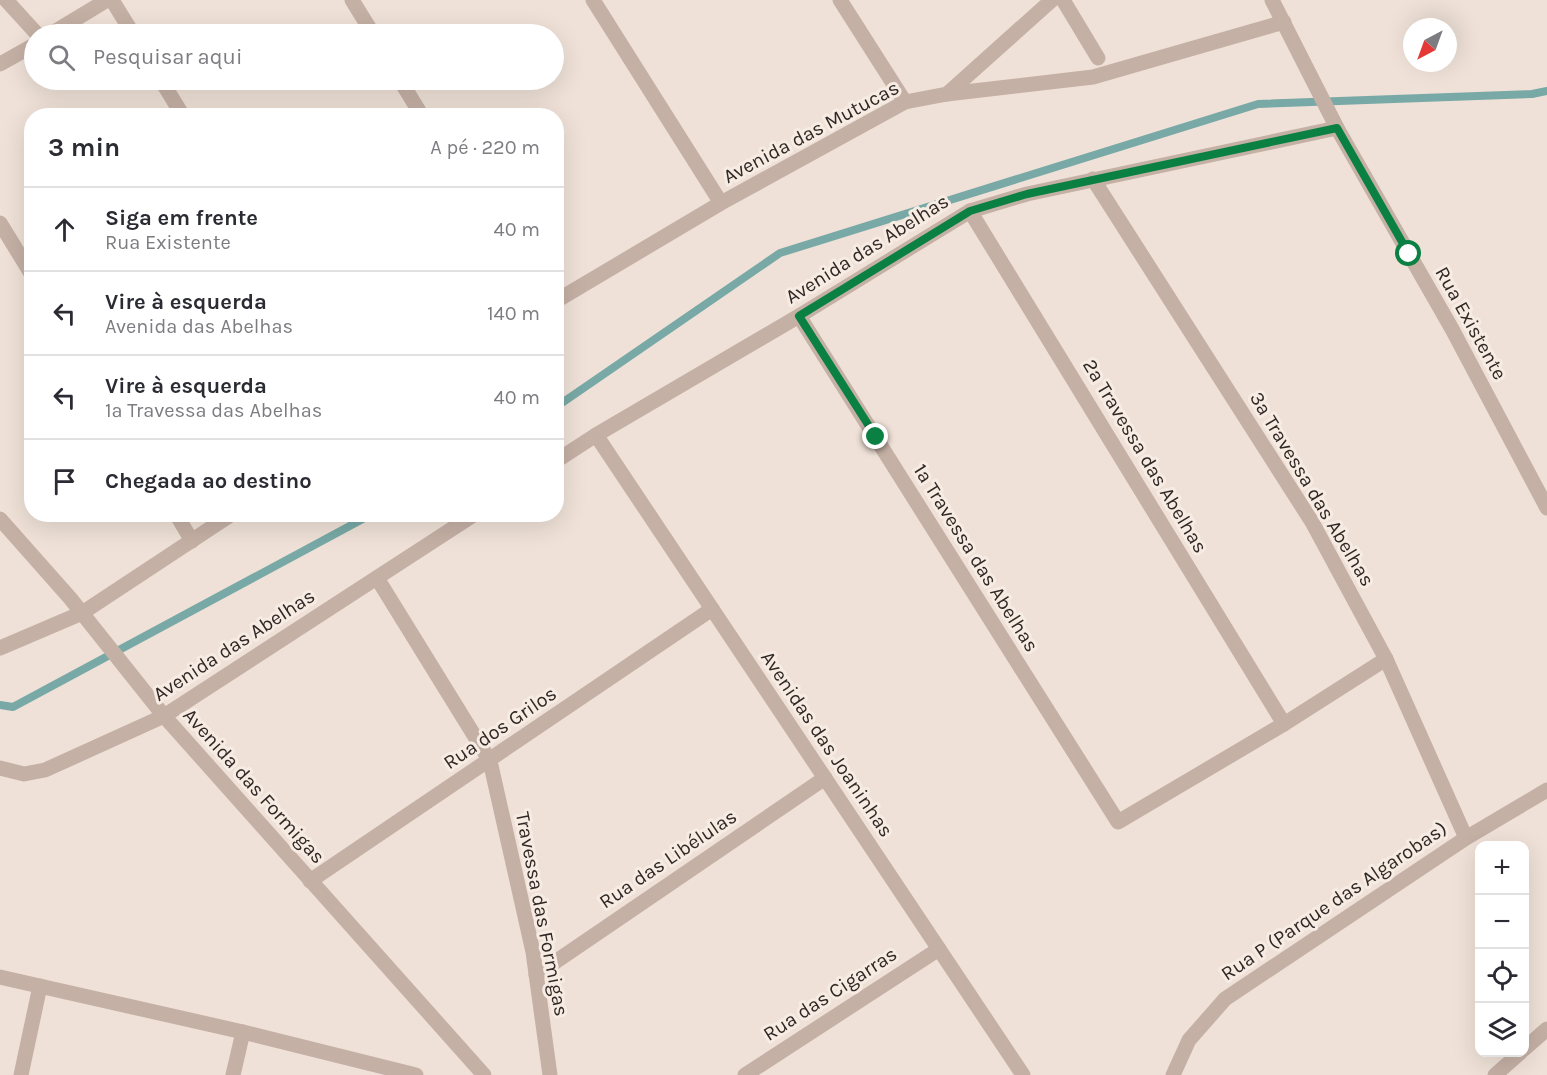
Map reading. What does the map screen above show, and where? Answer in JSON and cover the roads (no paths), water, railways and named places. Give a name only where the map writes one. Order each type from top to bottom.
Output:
[{"type":"street","points":[[6,0],[29,24]]},
{"type":"street","points":[[68,24],[110,0],[126,24]]},
{"type":"street","points":[[352,0],[367,24]]},
{"type":"street","points":[[593,0],[721,203]]},
{"type":"street","points":[[840,0],[905,102]]},
{"type":"street","points":[[946,94],[1052,0]]},
{"type":"street","points":[[1063,0],[1098,58]]},
{"type":"street","points":[[1272,0],[1284,22]]},
{"type":"street","name":"Avenida das Mutucas","points":[[564,296],[721,203],[905,102],[946,94],[1093,77],[1284,22]]},
{"type":"street","name":"Rua Existente","points":[[1284,22],[1335,124],[1452,329],[1547,508]]},
{"type":"street","points":[[0,64],[24,51]]},
{"type":"street","points":[[166,90],[178,108]]},
{"type":"street","points":[[406,90],[417,108]]},
{"type":"street","name":"Avenida das Abelhas","points":[[564,456],[970,211],[1027,194],[1335,124]]},
{"type":"street","name":"3ª Travessa das Abelhas","points":[[1093,179],[1312,522],[1386,659],[1466,838]]},
{"type":"street","name":"2ª Travessa das Abelhas","points":[[970,211],[1284,724]]},
{"type":"street","points":[[0,223],[24,262]]},
{"type":"street","name":"1ª Travessa das Abelhas","points":[[799,316],[1118,822],[1284,724]]},
{"type":"street","name":"Avenidas das Joaninhas","points":[[596,435],[1023,1075]]},
{"type":"street","name":"Avenida das Formigas","points":[[0,519],[82,613],[164,716],[483,1075]]},
{"type":"street","points":[[181,522],[192,541]]},
{"type":"street","points":[[0,648],[82,613],[220,522]]},
{"type":"street","name":"Avenida das Abelhas","points":[[0,768],[24,774],[45,770],[164,716],[462,522]]},
{"type":"street","name":"Travessa das Formigas","points":[[377,578],[490,761],[533,952],[550,1075]]},
{"type":"street","name":"Rua dos Grilos","points":[[310,881],[712,609]]},
{"type":"street","points":[[1284,724],[1386,659]]},
{"type":"street","name":"Rua das Libélulas","points":[[536,975],[825,778]]},
{"type":"street","name":"Rua P (Parque das Algarobas)","points":[[1173,1075],[1189,1040],[1225,999],[1466,838],[1547,790]]},
{"type":"street","name":"Rua das Cigarras","points":[[745,1075],[939,949]]},
{"type":"street","points":[[0,977],[243,1032],[416,1075]]},
{"type":"street","points":[[21,1075],[40,986]]},
{"type":"street","points":[[1529,1045],[1547,1029]]},
{"type":"street","points":[[232,1075],[243,1032]]},
{"type":"street","points":[[1495,1075],[1516,1057]]},
{"type":"waterway","points":[[564,402],[780,253],[1258,104],[1532,94],[1547,91]]},
{"type":"waterway","points":[[0,705],[13,707],[357,522]]}]
